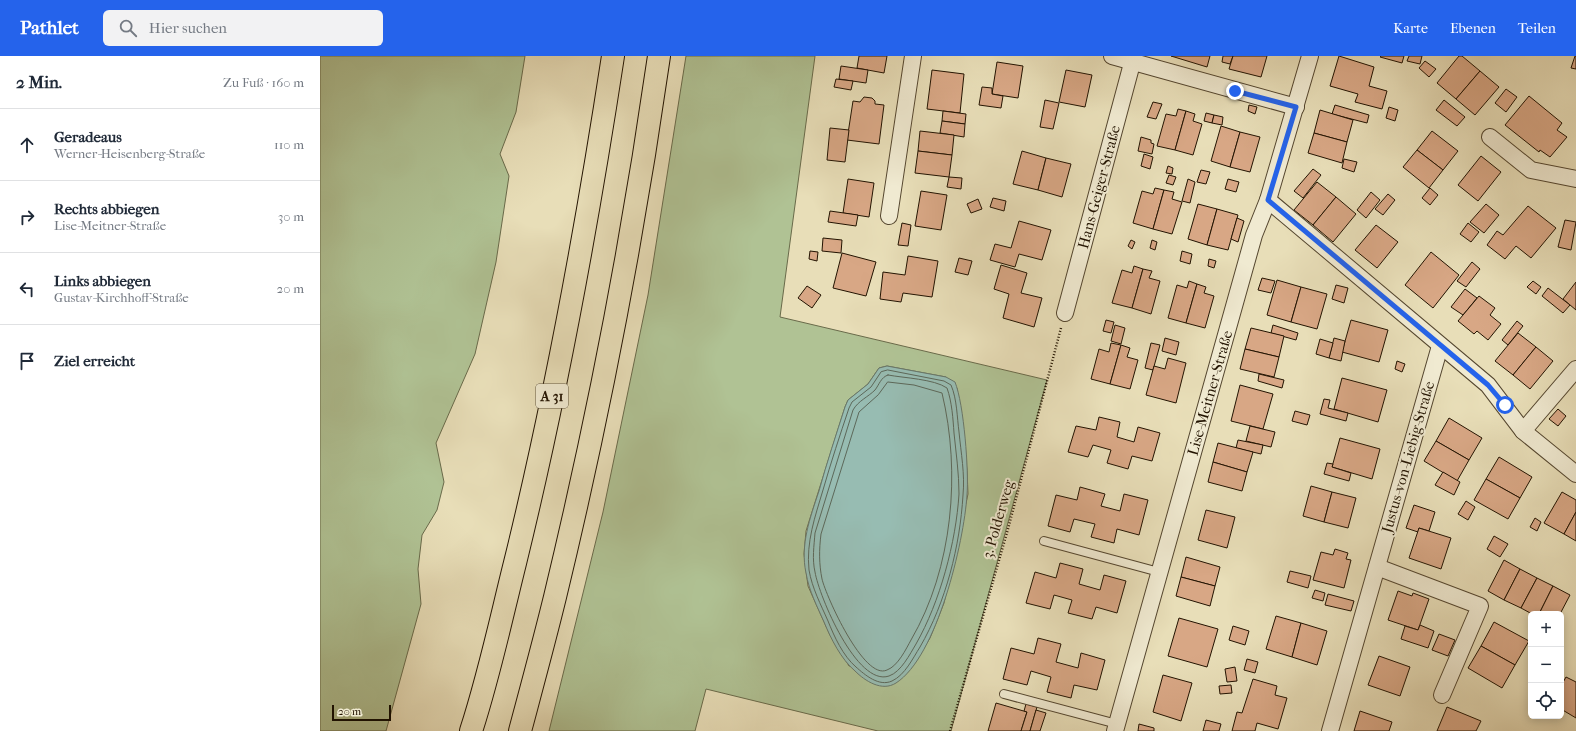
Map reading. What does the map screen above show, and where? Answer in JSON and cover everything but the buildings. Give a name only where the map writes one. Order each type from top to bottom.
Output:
[{"type":"highway","name":"A 31","points":[[471,731],[483,694],[533,490],[581,246],[613,56]]},
{"type":"highway","points":[[520,731],[555,598],[591,439],[622,285],[648,133],[659,56]]},
{"type":"street","points":[[889,216],[913,56]]},
{"type":"street","points":[[1112,56],[1133,59],[1296,107]]},
{"type":"street","name":"Lise-Meitner-Straße","points":[[1116,728],[1254,235],[1268,200],[1310,56]]},
{"type":"street","name":"Hans-Geiger-Straße","points":[[1065,312],[1133,59]]},
{"type":"street","points":[[1490,137],[1531,170],[1576,179]]},
{"type":"street","points":[[1268,200],[1488,385],[1523,431],[1576,474]]},
{"type":"street","name":"Justus-von-Liebig-Straße","points":[[1330,731],[1440,346]]},
{"type":"street","points":[[1523,431],[1576,369]]},
{"type":"street","points":[[1377,567],[1480,606],[1442,695]]},
{"type":"lane","points":[[1044,541],[1159,572]]},
{"type":"lane","points":[[1004,694],[1116,728]]},
{"type":"path","name":"3. Polderweg","points":[[950,731],[1008,529],[1065,312]]},
{"type":"green space","points":[[320,56],[525,56],[516,112],[500,154],[509,176],[496,262],[475,354],[436,443],[444,482],[437,510],[422,535],[418,569],[421,604],[386,731],[320,731]]},
{"type":"green space","points":[[686,56],[815,56],[780,317],[1047,380],[951,731],[878,731],[706,689],[695,731],[549,731],[603,512],[648,295]],"holes":[[[887,366],[946,377],[957,388],[967,470],[968,494],[944,603],[930,638],[906,674],[849,666],[830,635],[808,586],[804,554],[806,531],[845,407],[848,400],[868,384],[879,368]]]},
{"type":"water","points":[[887,366],[946,377],[955,382],[963,421],[967,495],[965,516],[954,568],[946,597],[936,624],[924,649],[911,669],[896,683],[880,686],[869,682],[859,675],[845,661],[833,642],[807,580],[804,552],[809,521],[848,400],[868,384],[879,368]]},
{"type":"route","points":[[1235,91],[1296,107],[1268,200],[1488,385],[1505,405]]}]
